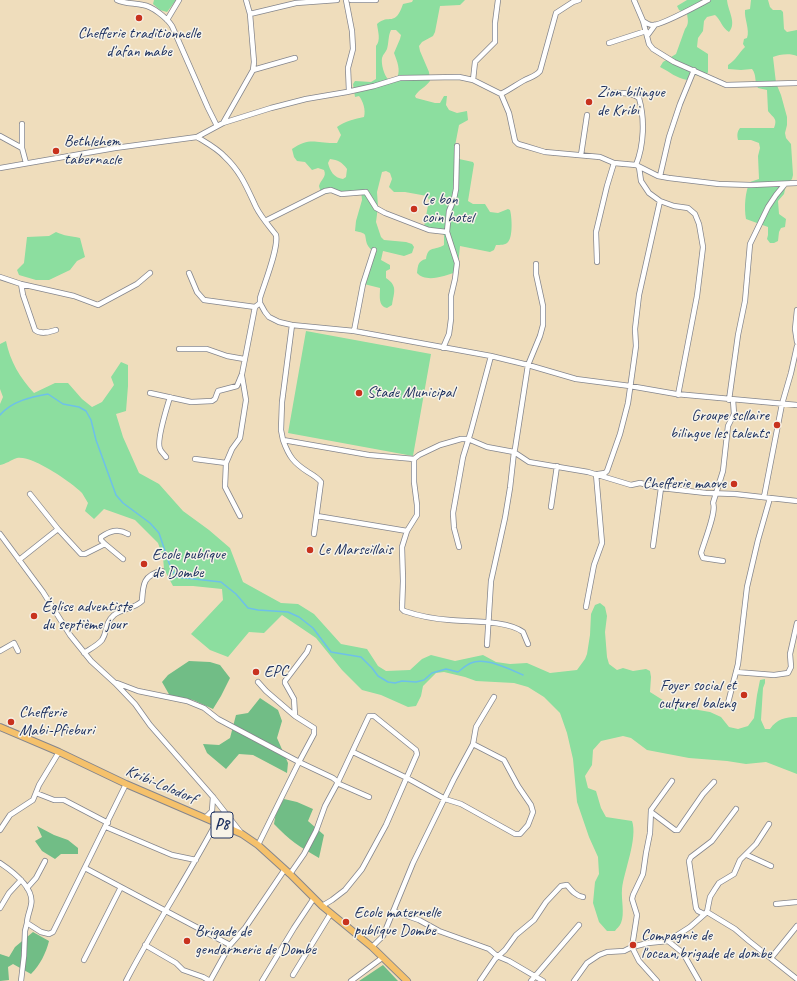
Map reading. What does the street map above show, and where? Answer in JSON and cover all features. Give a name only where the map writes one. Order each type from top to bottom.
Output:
[{"type":"main road","name":"Kribi-Lolodorf","points":[[0,727],[242,834],[258,845],[322,906],[372,947],[407,981]]},
{"type":"street","points":[[117,0],[146,6],[168,20],[217,126]]},
{"type":"street","points":[[168,20],[179,0]]},
{"type":"street","points":[[223,123],[233,102],[253,70],[254,62],[250,14],[246,0]]},
{"type":"street","points":[[250,14],[296,3],[337,0]]},
{"type":"street","points":[[346,0],[352,31],[353,49],[348,68],[349,92]]},
{"type":"street","points":[[351,0],[376,0]]},
{"type":"street","points":[[473,80],[475,62],[495,42],[495,23],[498,0]]},
{"type":"street","points":[[501,94],[523,81],[536,76],[540,71],[556,13],[573,2],[579,0]]},
{"type":"street","points":[[634,0],[643,21],[649,44],[653,49],[674,62],[726,85],[797,83]]},
{"type":"street","points":[[609,43],[646,34],[655,25],[668,21],[708,0]]},
{"type":"street","points":[[643,21],[655,25]]},
{"type":"street","points":[[253,70],[295,58]]},
{"type":"street","points":[[660,176],[669,137],[680,104],[694,70]]},
{"type":"street","points":[[0,168],[115,148],[197,137],[223,123],[289,103],[349,92],[408,77],[459,77],[473,80],[501,94],[508,109],[513,137],[518,144],[545,152],[600,157],[614,163],[637,166],[660,176],[719,184],[751,185],[797,183]]},
{"type":"street","points":[[604,93],[623,93],[635,95],[639,98],[643,124],[637,166],[643,185],[649,193],[660,201],[692,210],[699,224],[703,247],[696,296],[678,395]]},
{"type":"street","points":[[581,156],[587,115]]},
{"type":"street","points":[[22,124],[22,148],[26,163]]},
{"type":"street","points":[[0,136],[22,148]]},
{"type":"street","points":[[197,137],[211,145],[225,156],[240,175],[251,194],[256,208],[276,236],[277,239],[274,254],[260,298],[260,303],[269,317],[279,322],[292,325],[354,331],[491,356],[576,379],[630,386],[678,395],[797,405]]},
{"type":"street","points":[[443,348],[449,334],[451,319],[451,296],[457,263],[447,232],[449,211],[456,189],[457,146]]},
{"type":"street","points":[[597,262],[596,232],[606,186],[614,163]]},
{"type":"street","points":[[723,561],[703,558],[701,553],[715,506],[713,502],[722,471],[728,426],[734,414],[731,400],[738,335],[745,301],[750,244],[768,207],[785,184]]},
{"type":"street","points":[[265,221],[326,191],[331,190],[341,194],[362,191],[366,192],[376,208],[384,213],[429,230],[447,232]]},
{"type":"street","points":[[596,475],[607,471],[620,434],[628,403],[636,346],[635,329],[639,295],[660,201]]},
{"type":"street","points":[[354,331],[363,284],[374,250]]},
{"type":"street","points":[[487,645],[491,581],[505,518],[528,365],[540,336],[542,325],[543,306],[536,274],[536,264]]},
{"type":"street","points":[[0,277],[21,284],[74,296],[98,305],[137,284],[150,273]]},
{"type":"street","points":[[189,273],[197,292],[204,300],[255,307]]},
{"type":"street","points":[[21,284],[23,295],[35,330],[37,332],[56,330]]},
{"type":"street","points":[[150,393],[191,402],[212,401],[215,399],[218,391],[237,386],[242,374],[255,307],[260,303]]},
{"type":"street","points":[[797,310],[795,329],[797,342]]},
{"type":"street","points":[[292,325],[282,402],[281,430],[288,455],[298,466],[321,482],[314,534]]},
{"type":"street","points":[[764,497],[782,404],[791,374],[797,346]]},
{"type":"street","points":[[179,349],[207,349],[226,356],[244,359]]},
{"type":"street","points":[[459,547],[454,528],[453,513],[463,457],[491,356]]},
{"type":"street","points":[[240,516],[225,487],[226,463],[232,449],[240,438],[246,406],[246,395],[242,374]]},
{"type":"street","points":[[166,456],[160,450],[159,445],[163,421],[170,397]]},
{"type":"street","points":[[283,440],[369,455],[414,459],[440,445],[461,439],[468,439],[487,447],[514,452],[529,462],[557,466],[631,484],[640,483],[661,488],[706,493],[716,492],[797,501]]},
{"type":"street","points":[[195,459],[226,463]]},
{"type":"street","points":[[414,459],[414,482],[417,514],[407,530],[402,547],[402,606],[404,611],[422,617],[452,621],[488,622],[507,626],[521,630],[525,634],[528,644]]},
{"type":"street","points":[[551,507],[557,466]]},
{"type":"street","points":[[586,607],[594,565],[602,542],[596,475]]},
{"type":"street","points":[[653,546],[661,488]]},
{"type":"street","points":[[30,494],[58,529],[83,555],[106,544]]},
{"type":"street","points":[[728,703],[738,664],[747,587],[770,498]]},
{"type":"street","points":[[317,516],[407,530]]},
{"type":"street","points":[[19,560],[58,529]]},
{"type":"street","points":[[123,560],[101,540],[101,536],[109,532],[122,531],[128,534]]},
{"type":"street","points":[[0,534],[43,592],[70,635],[84,653],[116,683],[135,704],[150,725],[242,834]]},
{"type":"street","points":[[84,653],[102,640],[107,623],[114,616],[122,609],[138,605],[142,601],[142,587],[145,581],[154,572],[162,571]]},
{"type":"street","points":[[736,672],[774,675],[788,673],[791,667],[790,654],[797,623]]},
{"type":"street","points":[[0,651],[14,643],[18,651]]},
{"type":"street","points":[[295,716],[294,699],[286,687],[285,681],[307,652],[309,647]]},
{"type":"street","points":[[258,682],[266,691],[295,716],[314,728],[315,731],[258,845]]},
{"type":"street","points":[[116,683],[138,691],[187,701],[204,708],[218,719],[369,797]]},
{"type":"street","points":[[372,947],[383,936],[413,863],[444,798],[473,744],[476,727],[494,697]]},
{"type":"street","points":[[145,945],[176,963],[183,970],[210,981],[230,944],[245,928],[288,872],[304,854],[316,831],[325,806],[369,716],[374,716],[418,752],[386,825],[362,869],[345,890],[322,906]]},
{"type":"street","points":[[352,752],[407,778],[444,798],[461,804],[515,834],[520,834],[528,825],[533,808],[518,786],[504,760],[473,744]]},
{"type":"street","points":[[0,830],[10,815],[31,801],[59,752]]},
{"type":"street","points":[[657,981],[639,961],[632,947],[637,915],[632,899],[643,874],[650,833],[651,812],[672,780]]},
{"type":"street","points":[[651,812],[675,830],[678,830],[703,794],[714,782]]},
{"type":"street","points":[[27,923],[41,932],[51,934],[107,825],[126,784]]},
{"type":"street","points":[[36,794],[54,800],[64,800],[107,825],[172,855],[196,860]]},
{"type":"street","points":[[205,818],[212,811],[213,798]]},
{"type":"street","points":[[736,809],[712,841],[691,857],[689,861],[696,908],[698,911],[705,913],[735,929],[797,978]]},
{"type":"street","points":[[126,981],[165,909],[196,860],[216,823]]},
{"type":"street","points":[[574,981],[587,963],[599,955],[612,951],[624,951],[632,947],[648,943],[668,941],[690,927],[705,913],[710,897],[715,889],[725,879],[734,874],[740,860],[747,855],[756,844],[769,824]]},
{"type":"street","points":[[747,855],[771,866]]},
{"type":"street","points":[[27,888],[36,878],[45,861]]},
{"type":"street","points":[[0,863],[14,872],[21,880],[27,888],[31,899],[27,923],[24,931],[24,956],[21,981]]},
{"type":"street","points":[[85,868],[165,909],[191,925],[230,944]]},
{"type":"street","points":[[0,908],[9,893],[21,880]]},
{"type":"street","points":[[480,981],[497,956],[505,950],[516,935],[534,920],[546,902],[561,886],[567,885],[578,896],[583,897]]},
{"type":"street","points":[[84,960],[121,887]]},
{"type":"street","points":[[262,981],[314,898]]},
{"type":"street","points":[[776,904],[797,902]]},
{"type":"street","points":[[393,912],[419,920],[439,931],[489,949],[497,956],[510,961],[533,979],[543,981]]},
{"type":"street","points":[[293,975],[331,913]]},
{"type":"street","points":[[533,979],[579,925]]},
{"type":"street","points":[[771,958],[797,926]]},
{"type":"street","points":[[668,941],[683,953],[698,981]]},
{"type":"street","points":[[351,981],[382,958]]},
{"type":"green space","points":[[154,0],[176,0],[167,12],[160,10],[153,4]]},
{"type":"green space","points":[[413,0],[465,0],[460,5],[440,6],[433,36],[422,42],[419,46],[429,72],[430,81],[415,96],[416,98],[440,103],[444,96],[447,96],[446,105],[449,110],[457,113],[467,111],[468,120],[459,125],[455,146],[459,159],[473,162],[474,164],[468,201],[473,204],[485,204],[490,212],[498,213],[508,209],[510,210],[512,222],[510,239],[507,243],[503,245],[496,245],[494,250],[490,252],[460,246],[456,272],[436,278],[425,278],[417,273],[419,264],[421,261],[426,259],[430,250],[444,245],[444,235],[437,230],[424,227],[429,200],[427,196],[405,192],[394,192],[389,187],[392,179],[390,173],[386,171],[382,172],[377,192],[378,207],[376,222],[381,237],[384,240],[406,242],[412,244],[414,247],[412,253],[404,256],[383,251],[381,260],[390,265],[390,269],[386,271],[386,278],[394,287],[392,305],[387,308],[381,303],[380,288],[364,284],[373,252],[367,245],[365,234],[355,231],[356,221],[362,200],[361,190],[341,193],[321,193],[319,186],[324,176],[324,170],[318,168],[312,170],[305,162],[297,161],[294,157],[292,149],[309,142],[337,143],[341,135],[337,127],[354,119],[364,117],[365,111],[363,103],[359,96],[355,97],[353,84],[355,81],[371,82],[376,79],[376,46],[379,39],[377,24],[381,21],[394,18],[397,16],[403,4],[412,2]],"holes":[[[391,30],[396,30],[401,35],[394,53],[399,72],[397,78],[388,79],[382,66],[382,57],[387,49]],[[330,159],[340,162],[347,169],[346,177],[343,179],[333,174],[328,163]]]},
{"type":"green space","points":[[687,0],[727,0],[732,25],[729,32],[715,15],[707,17],[704,21],[703,31],[698,38],[697,47],[708,54],[708,72],[706,76],[694,75],[687,80],[660,67],[663,62],[676,54],[688,22],[687,14],[679,10],[677,6]]},
{"type":"green space","points":[[751,0],[768,0],[770,7],[773,10],[781,10],[783,12],[784,29],[787,32],[797,30],[797,56],[785,54],[773,57],[776,83],[787,117],[785,133],[786,138],[791,144],[793,175],[792,179],[786,185],[784,194],[778,201],[779,214],[786,219],[785,227],[781,228],[779,232],[778,241],[774,243],[770,243],[767,239],[768,227],[746,219],[745,200],[748,186],[750,182],[759,179],[758,156],[760,148],[759,143],[751,140],[738,140],[737,135],[740,128],[774,128],[775,120],[768,111],[767,90],[758,88],[752,69],[728,69],[728,65],[745,47],[743,44],[744,39],[747,38],[748,31],[745,10],[750,9]]},
{"type":"green space","points":[[56,232],[80,238],[85,257],[77,261],[70,270],[49,280],[36,280],[19,275],[17,270],[24,263],[27,237],[49,236]]},
{"type":"green space","name":"Stade Municipal","points":[[306,331],[431,354],[413,456],[288,433]]},
{"type":"green space","points":[[6,341],[16,369],[34,393],[55,383],[68,383],[82,399],[92,407],[102,402],[114,385],[111,377],[121,362],[128,365],[126,411],[116,414],[123,437],[139,473],[159,484],[183,511],[230,548],[243,582],[281,603],[298,604],[314,614],[341,644],[367,649],[378,666],[386,671],[410,670],[422,659],[431,655],[455,661],[483,655],[496,662],[510,664],[527,663],[550,673],[577,670],[587,654],[591,614],[595,605],[600,603],[605,607],[607,616],[605,632],[609,664],[617,670],[623,668],[633,671],[646,669],[650,671],[650,692],[669,704],[710,712],[721,717],[729,727],[738,729],[748,726],[754,718],[760,680],[765,679],[761,720],[765,729],[770,729],[775,723],[782,719],[797,717],[797,774],[766,762],[746,764],[689,758],[647,750],[631,738],[623,736],[601,741],[593,750],[592,765],[585,776],[588,788],[596,791],[601,808],[606,817],[632,821],[633,828],[632,845],[622,889],[622,919],[615,931],[607,931],[599,922],[593,903],[595,882],[599,874],[598,857],[589,837],[577,802],[573,759],[567,733],[560,713],[544,697],[528,687],[514,683],[476,681],[444,672],[436,673],[423,686],[421,696],[416,706],[408,707],[381,695],[362,690],[342,670],[316,638],[282,615],[264,633],[249,632],[228,657],[210,650],[191,634],[223,600],[222,589],[193,586],[173,586],[164,569],[163,557],[158,543],[135,520],[104,509],[94,519],[85,511],[88,503],[82,493],[61,476],[32,461],[24,458],[17,458],[0,465],[0,404],[3,397],[0,389],[0,344]]},
{"type":"green space","points":[[189,661],[210,662],[220,665],[230,678],[213,709],[193,700],[170,696],[162,682],[168,675]]},
{"type":"green space","points":[[260,698],[278,710],[282,721],[277,738],[288,763],[287,773],[253,755],[239,754],[226,769],[207,753],[203,744],[219,745],[230,738],[236,715],[248,713]]},
{"type":"green space","points":[[284,799],[297,802],[313,809],[308,821],[324,835],[319,858],[295,843],[274,824],[276,812]]},
{"type":"green space","points":[[37,826],[54,835],[68,840],[78,848],[78,854],[61,854],[55,859],[42,851],[35,841],[42,837]]},
{"type":"green space","points":[[33,932],[49,941],[40,963],[31,974],[13,964],[8,967],[9,980],[0,981],[0,954],[9,957],[15,947]]},
{"type":"green space","points":[[383,965],[398,981],[359,981]]},
{"type":"waterway","points":[[0,415],[16,403],[29,398],[48,394],[63,404],[79,407],[86,411],[91,420],[96,440],[116,495],[123,503],[150,523],[159,533],[169,563],[176,577],[221,582],[236,594],[248,608],[288,612],[299,617],[313,628],[331,652],[361,657],[378,676],[388,682],[416,682],[424,680],[432,673],[446,669],[458,672],[469,664],[477,662],[497,664],[523,675]]},
{"type":"place","name":"Chefferie traditionnelle d'afan mabe","points":[[139,18]]},
{"type":"place","name":"Zion bilingue de Kribi","points":[[589,102]]},
{"type":"place","name":"Bethlehem tabernacle","points":[[56,151]]},
{"type":"place","name":"Le bon coin hotel","points":[[414,209]]},
{"type":"place","name":"Stade Municipal","points":[[359,393]]},
{"type":"place","name":"Groupe scllaire bilingue les talents","points":[[777,425]]},
{"type":"place","name":"Chefferie maove","points":[[734,484]]},
{"type":"place","name":"Le Marseillais","points":[[310,550]]},
{"type":"place","name":"Ecole publique de Dombe","points":[[144,564]]},
{"type":"place","name":"Église adventiste du septième jour","points":[[34,616]]},
{"type":"place","name":"EPC","points":[[256,672]]},
{"type":"place","name":"Foyer social et culturel baleng","points":[[744,695]]},
{"type":"place","name":"Chefferie Mabi-Pfieburi","points":[[11,722]]},
{"type":"place","name":"Ecole maternelle publique Dombe","points":[[346,922]]},
{"type":"place","name":"Brigade de gendarmerie de Dombe","points":[[187,941]]},
{"type":"place","name":"Compagnie de l'ocean,brigade de dombe","points":[[633,945]]}]
